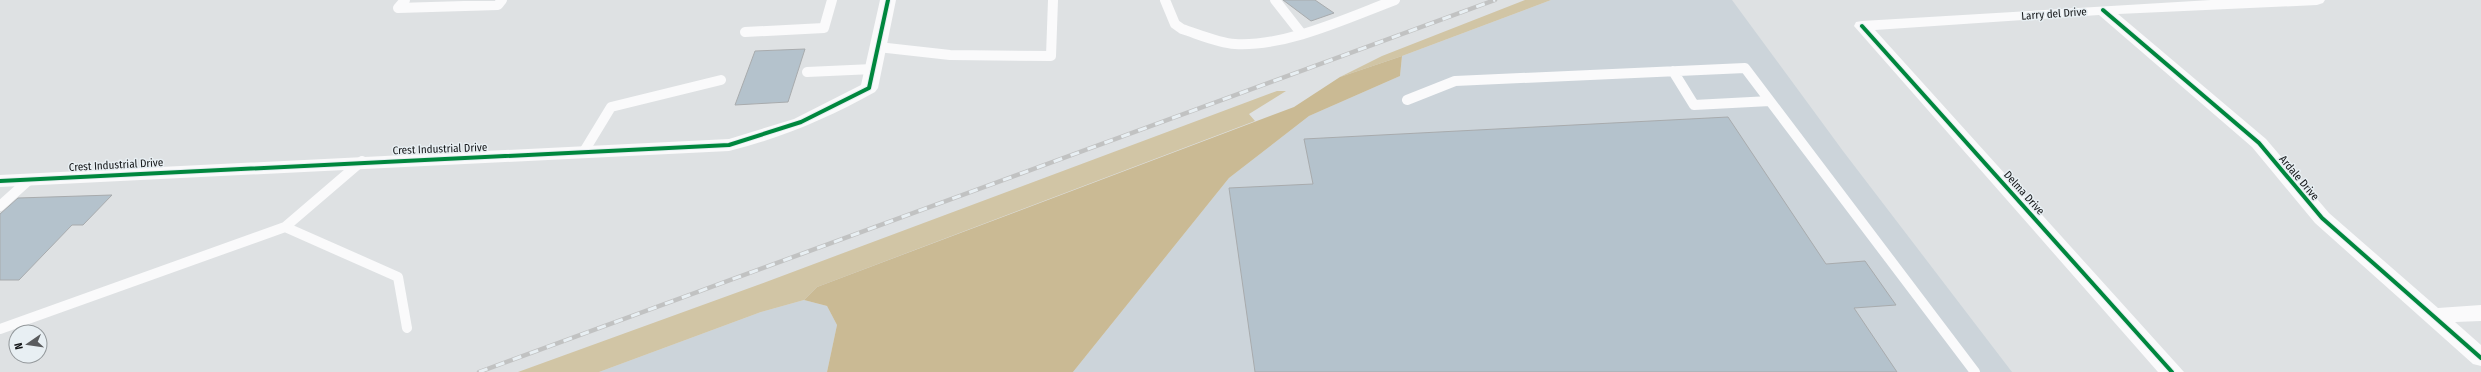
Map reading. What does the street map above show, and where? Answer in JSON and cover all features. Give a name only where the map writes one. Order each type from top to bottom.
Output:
[{"type":"street","points":[[873,69],[888,0]]},
{"type":"street","name":"Larry del Drive","points":[[1862,26],[2102,10],[2317,0]]},
{"type":"street","name":"Ardale Drive","points":[[2102,10],[2259,143],[2322,218],[2481,358]]},
{"type":"street","name":"Delma Drive","points":[[1862,26],[2172,372]]},
{"type":"street","name":"Crest Industrial Drive","points":[[0,181],[362,161],[583,153],[728,145],[765,137],[805,122],[868,88],[873,69]]},
{"type":"street","points":[[2433,316],[2481,313]]},
{"type":"lane","points":[[405,0],[398,8],[498,6],[502,0]]},
{"type":"lane","points":[[745,32],[824,28],[832,0]]},
{"type":"lane","points":[[878,47],[950,54],[1051,56],[1053,0]]},
{"type":"lane","points":[[1166,0],[1175,24],[1182,29],[1233,44],[1261,44],[1301,33],[1395,0]]},
{"type":"lane","points":[[1275,0],[1301,33]]},
{"type":"lane","points":[[1407,100],[1455,81],[1745,68],[1975,372]]},
{"type":"lane","points":[[808,72],[873,69]]},
{"type":"lane","points":[[1673,71],[1694,105],[1770,101]]},
{"type":"lane","points":[[583,153],[611,107],[721,80]]},
{"type":"lane","points":[[0,329],[285,227],[362,161]]},
{"type":"lane","points":[[0,206],[30,179]]},
{"type":"lane","points":[[285,227],[398,277],[408,328]]},
{"type":"shaded area","points":[[1525,0],[1551,0],[1402,56],[1340,77],[1382,56]]},
{"type":"shaded area","points":[[1551,0],[1732,0],[1843,151],[2012,372],[1073,372],[1229,178],[1309,116],[1400,76],[1402,56]]},
{"type":"shaded area","points":[[1402,56],[1400,76],[1309,116],[1229,178],[1073,372],[827,372],[837,325],[827,306],[804,300],[817,287],[1294,107],[1340,77]]},
{"type":"shaded area","points":[[1277,91],[1286,91],[1249,114],[1255,121],[817,287],[804,300],[761,312],[599,372],[518,372],[755,286]]},
{"type":"shaded area","points":[[804,300],[827,306],[837,325],[827,372],[599,372],[761,312]]},
{"type":"building","points":[[1283,0],[1315,0],[1334,13],[1311,21]]},
{"type":"building","points":[[805,49],[788,102],[735,105],[755,51]]},
{"type":"building","points":[[1728,117],[1826,264],[1865,261],[1896,305],[1854,308],[1897,372],[1255,372],[1229,188],[1313,184],[1304,139]]},
{"type":"building","points":[[112,195],[83,225],[72,225],[19,280],[0,280],[0,214],[18,198]]},
{"type":"railway","points":[[479,372],[1495,0]]},
{"type":"cycle path","points":[[0,181],[729,145],[784,129],[834,107],[869,88],[888,0]]},
{"type":"cycle path","points":[[2103,10],[2259,143],[2322,218],[2481,358]]},
{"type":"cycle path","points":[[1862,26],[2172,372]]}]
